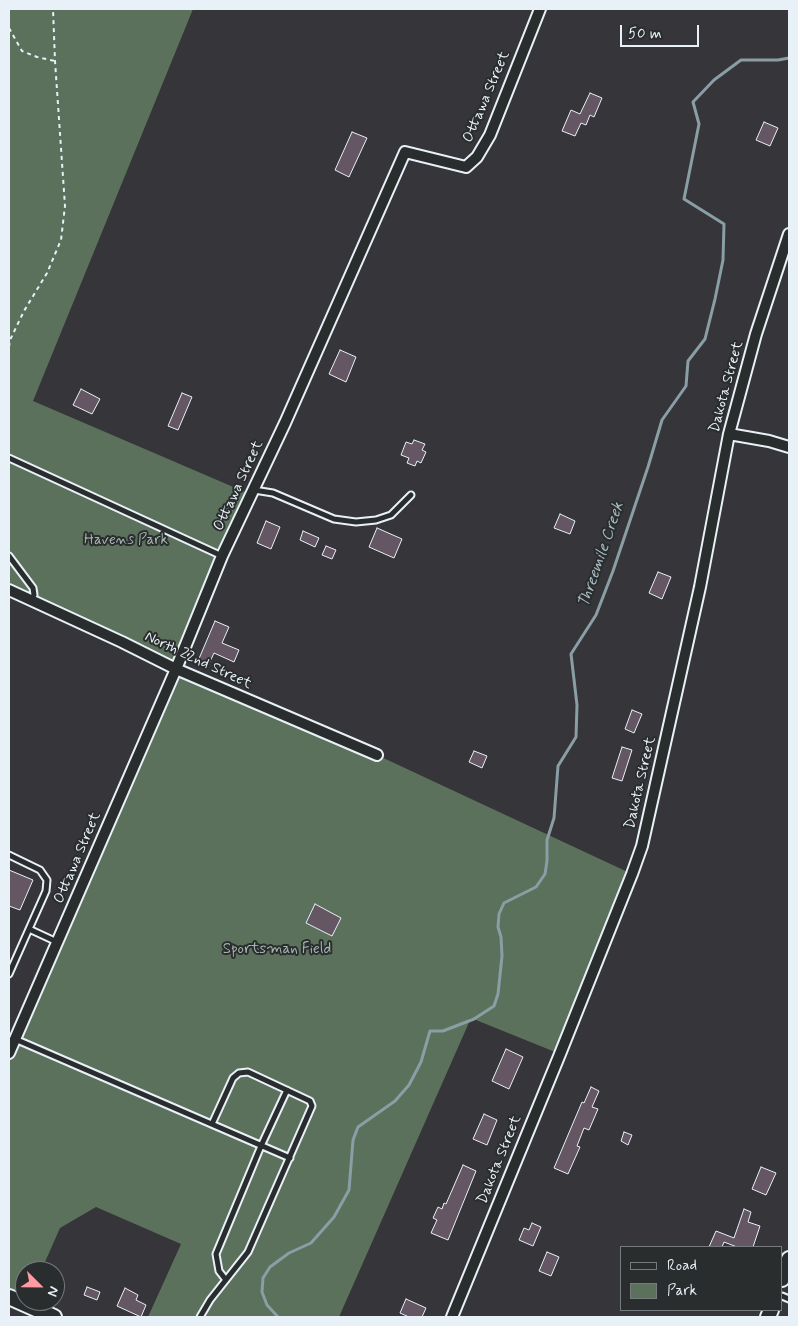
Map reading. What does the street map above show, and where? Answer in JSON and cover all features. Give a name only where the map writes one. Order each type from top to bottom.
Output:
[{"type":"main road","points":[[783,1276],[789,1259]]},
{"type":"main road","points":[[9,1297],[54,1317]]},
{"type":"street","name":"Ottawa Street","points":[[9,1054],[176,669],[222,556],[285,423],[405,152],[466,167],[477,157],[490,135],[540,9]]},
{"type":"street","name":"Dakota Street","points":[[452,1317],[560,1054],[642,846],[700,587],[729,434],[756,334],[789,234]]},
{"type":"street","points":[[729,434],[769,440],[789,447]]},
{"type":"street","name":"North 22nd Street","points":[[9,590],[176,669],[377,755]]},
{"type":"lane","points":[[9,458],[222,556]]},
{"type":"lane","points":[[254,490],[273,493],[334,519],[356,522],[376,520],[391,515],[411,495]]},
{"type":"lane","points":[[9,556],[34,588],[34,595],[31,600]]},
{"type":"lane","points":[[9,855],[40,870],[47,880],[46,891],[9,974]]},
{"type":"lane","points":[[29,929],[58,942]]},
{"type":"lane","points":[[15,1039],[290,1158]]},
{"type":"lane","points":[[200,1317],[210,1300],[248,1252],[312,1106],[310,1101],[248,1072],[239,1073],[233,1078],[212,1124]]},
{"type":"lane","points":[[226,1280],[219,1271],[216,1254],[261,1146],[287,1090]]},
{"type":"path","points":[[9,347],[10,340],[24,311],[47,273],[61,240],[64,206],[53,9]]},
{"type":"path","points":[[9,28],[22,51],[55,61]]},
{"type":"green space","name":"Havens Park","points":[[9,9],[193,9],[33,401],[252,495],[176,669],[9,589]]},
{"type":"green space","name":"Sportsman Field","points":[[176,669],[377,755],[632,874],[560,1054],[471,1018],[339,1317],[148,1317],[181,1244],[96,1207],[60,1228],[45,1261],[15,1261],[15,1298],[9,1297],[9,1053]]},
{"type":"building","points":[[590,93],[602,98],[594,117],[590,115],[586,125],[581,123],[575,136],[562,131],[571,110],[580,114]]},
{"type":"building","points":[[764,122],[778,128],[770,146],[756,140]]},
{"type":"building","points":[[352,132],[367,138],[349,177],[335,170]]},
{"type":"building","points":[[340,350],[356,357],[346,382],[329,374]]},
{"type":"building","points":[[81,389],[100,399],[92,414],[73,405]]},
{"type":"building","points":[[182,393],[192,397],[178,430],[168,426]]},
{"type":"building","points":[[414,440],[425,444],[422,450],[426,452],[421,463],[417,461],[415,466],[407,463],[409,458],[401,455],[406,442],[412,444]]},
{"type":"building","points":[[560,514],[575,521],[570,534],[554,528]]},
{"type":"building","points":[[266,521],[280,527],[271,549],[257,543]]},
{"type":"building","points":[[377,528],[402,539],[394,558],[369,547]]},
{"type":"building","points":[[303,531],[319,538],[315,547],[300,540]]},
{"type":"building","points":[[326,546],[336,550],[332,559],[322,555]]},
{"type":"building","points":[[658,572],[671,577],[662,599],[649,593]]},
{"type":"building","points":[[215,621],[229,627],[222,643],[239,650],[234,662],[214,653],[208,666],[198,661]]},
{"type":"building","points":[[632,710],[642,714],[634,733],[625,729]]},
{"type":"building","points":[[622,747],[632,750],[622,781],[612,778]]},
{"type":"building","points":[[474,751],[487,756],[482,768],[469,762]]},
{"type":"building","points":[[9,870],[33,880],[20,910],[9,906]]},
{"type":"building","points":[[315,904],[341,918],[332,936],[306,923]]},
{"type":"building","points":[[506,1049],[523,1057],[509,1089],[492,1081]]},
{"type":"building","points":[[591,1087],[599,1091],[592,1107],[598,1109],[589,1130],[584,1128],[577,1146],[580,1147],[568,1174],[554,1168],[582,1102],[584,1103]]},
{"type":"building","points":[[484,1114],[497,1120],[487,1145],[473,1139]]},
{"type":"building","points":[[624,1132],[632,1135],[628,1145],[621,1141]]},
{"type":"building","points":[[463,1165],[476,1171],[448,1240],[431,1233],[437,1220],[433,1218],[438,1207],[442,1209],[444,1203],[446,1204]]},
{"type":"building","points":[[761,1167],[776,1173],[766,1195],[752,1189]]},
{"type":"building","points":[[744,1209],[751,1212],[748,1222],[760,1226],[753,1246],[734,1246],[724,1242],[722,1246],[709,1246],[716,1231],[734,1238]]},
{"type":"building","points":[[532,1223],[541,1227],[533,1246],[519,1240],[524,1228],[529,1230]]},
{"type":"building","points":[[547,1252],[559,1257],[551,1276],[539,1271]]},
{"type":"building","points":[[87,1287],[100,1292],[97,1300],[84,1295]]},
{"type":"building","points":[[125,1288],[138,1295],[136,1300],[146,1305],[141,1317],[117,1306]]},
{"type":"building","points":[[406,1299],[426,1308],[422,1317],[409,1317],[400,1313]]},
{"type":"waterway","name":"Threemile Creek","points":[[278,1317],[267,1305],[262,1292],[263,1278],[270,1267],[289,1253],[311,1243],[334,1217],[349,1190],[353,1140],[358,1127],[395,1101],[409,1085],[421,1062],[430,1031],[443,1031],[474,1019],[494,1006],[498,994],[502,956],[501,937],[498,927],[499,914],[504,903],[536,887],[545,874],[547,840],[554,818],[558,766],[576,737],[577,705],[571,654],[596,615],[613,571],[662,420],[686,386],[688,361],[705,339],[715,299],[723,260],[724,224],[684,199],[699,124],[693,102],[714,80],[741,60],[778,60],[789,58]]}]
